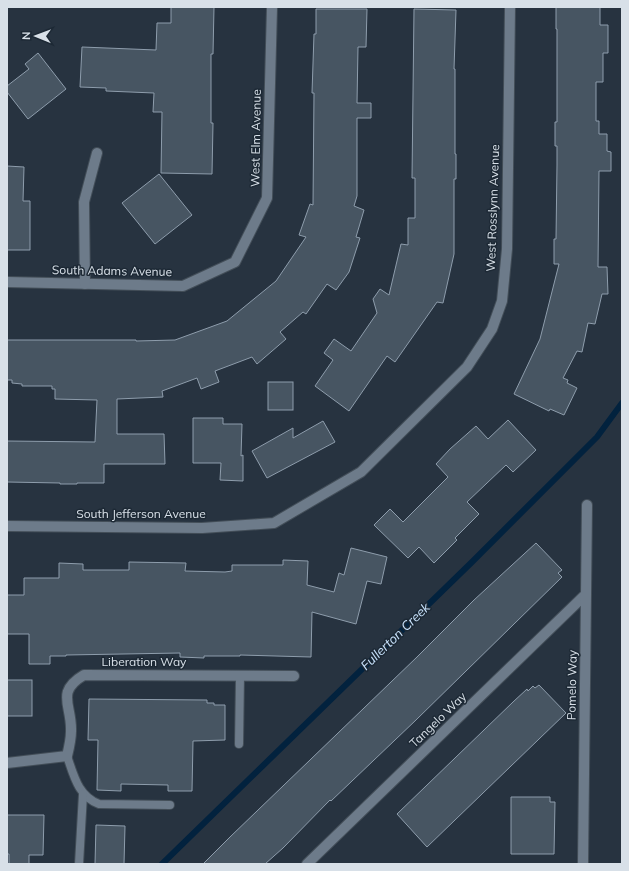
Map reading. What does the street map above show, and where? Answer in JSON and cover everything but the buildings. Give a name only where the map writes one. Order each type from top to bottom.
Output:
[{"type":"street","name":"West Elm Avenue","points":[[235,262],[267,198],[272,7]]},
{"type":"street","name":"West Rosslynn Avenue","points":[[274,524],[362,472],[467,367],[492,330],[502,301],[507,249],[510,7]]},
{"type":"street","points":[[85,284],[84,202],[97,153]]},
{"type":"street","name":"South Adams Avenue","points":[[7,282],[183,286],[235,262]]},
{"type":"street","name":"Pomelo Way","points":[[584,864],[587,506]]},
{"type":"street","name":"South Jefferson Avenue","points":[[7,526],[202,528],[274,524]]},
{"type":"street","name":"Tangelo Way","points":[[307,864],[586,594]]},
{"type":"street","name":"Liberation Way","points":[[68,756],[71,731],[67,698],[68,688],[75,680],[84,675],[294,676]]},
{"type":"street","points":[[7,763],[68,756]]},
{"type":"lane","points":[[239,744],[240,676]]},
{"type":"lane","points":[[68,756],[76,780],[83,794],[90,801],[99,804],[170,805]]},
{"type":"lane","points":[[79,864],[83,794]]},
{"type":"waterway","name":"Fullerton Creek","points":[[162,864],[472,562],[597,437],[622,403]]}]
